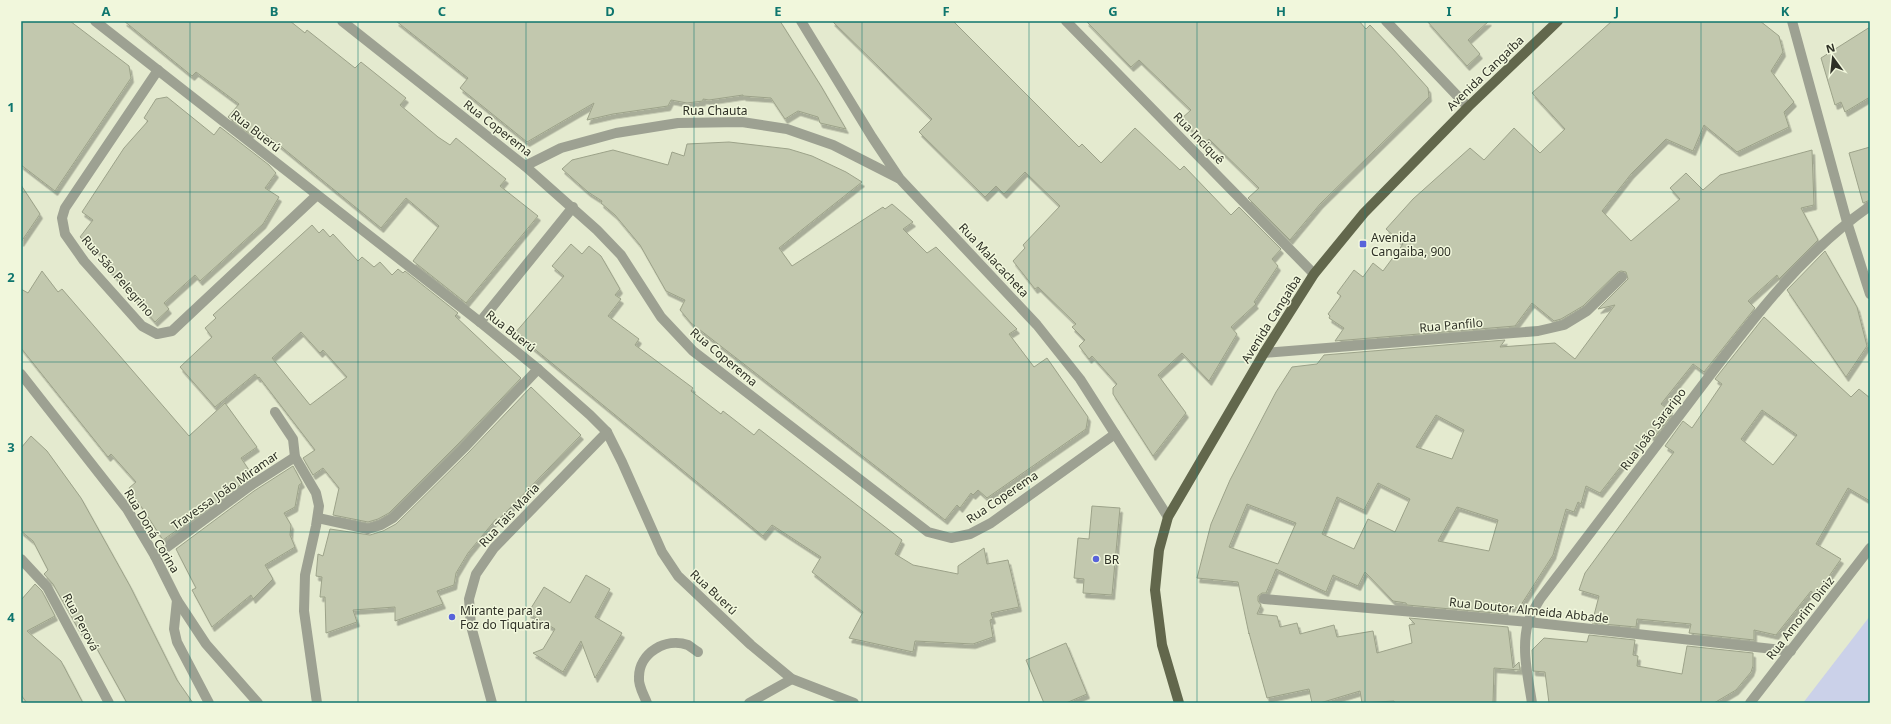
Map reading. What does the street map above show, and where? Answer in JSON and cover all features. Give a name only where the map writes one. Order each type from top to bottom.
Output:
[{"type":"main road","name":"Avenida Cangaíba","points":[[1179,703],[1162,644],[1155,590],[1159,550],[1168,517],[1264,353],[1314,274],[1364,213],[1468,107],[1558,21]]},
{"type":"street","name":"Rua Buerú","points":[[95,21],[316,196],[480,322],[538,369],[590,415],[607,432],[662,552],[678,576],[751,644],[792,679],[854,703]]},
{"type":"street","name":"Rua Coperema","points":[[342,21],[526,166],[573,207],[621,255],[661,317],[693,352],[928,532],[951,538],[970,534],[984,526],[1115,434]]},
{"type":"street","name":"Rua Malacacheta","points":[[801,21],[872,137],[900,179],[1037,325],[1080,379],[1168,517]]},
{"type":"street","name":"Rua Inciquê","points":[[1066,21],[1314,274]]},
{"type":"street","points":[[1386,21],[1468,107]]},
{"type":"street","points":[[1792,21],[1846,222],[1870,294]]},
{"type":"street","name":"Rua São Pelegrino","points":[[158,70],[65,208],[62,218],[65,234],[84,261],[142,326],[158,334],[172,331],[316,196]]},
{"type":"street","name":"Rua Chauta","points":[[526,166],[561,148],[616,133],[678,123],[742,122],[787,129],[833,145],[900,179]]},
{"type":"street","name":"Rua João Sararipo","points":[[1532,703],[1526,662],[1525,640],[1528,622],[1540,599],[1764,305],[1812,254],[1846,222],[1870,206]]},
{"type":"street","points":[[480,322],[573,207]]},
{"type":"street","name":"Rua Panfilo","points":[[1264,353],[1538,331],[1564,325],[1587,311],[1622,277]]},
{"type":"street","points":[[318,518],[368,530],[381,526],[393,518],[464,448],[538,369]]},
{"type":"street","name":"Rua Doná Corina","points":[[21,374],[126,509],[155,556],[177,600],[206,644],[258,703]]},
{"type":"street","points":[[275,412],[293,439],[295,457]]},
{"type":"street","name":"Rua Tais Maria","points":[[492,703],[471,626],[469,599],[476,574],[494,548],[607,432]]},
{"type":"street","name":"Travessa João Miramar","points":[[155,556],[250,486],[295,457],[316,493],[319,506],[318,518],[305,575],[304,611],[317,703]]},
{"type":"street","name":"Rua Amorim Diniz","points":[[1750,703],[1870,548]]},
{"type":"street","name":"Rua Perová","points":[[21,559],[47,587],[109,703]]},
{"type":"street","points":[[177,600],[174,629],[177,642],[208,703]]},
{"type":"street","name":"Rua Doutor Almeida Abbade","points":[[1264,600],[1528,622],[1791,651]]},
{"type":"street","points":[[647,703],[638,677],[641,665],[648,653],[660,646],[674,643],[687,645],[698,652]]},
{"type":"street","points":[[749,703],[792,679]]},
{"type":"shaded area","points":[[1870,616],[1870,702],[1803,703]]},
{"type":"building","points":[[21,21],[70,21],[129,66],[131,78],[55,191],[21,165]]},
{"type":"building","points":[[124,21],[290,21],[305,33],[307,30],[355,68],[361,62],[406,98],[400,105],[438,137],[450,145],[456,138],[506,179],[500,186],[538,216],[466,303],[413,261],[439,226],[406,198],[381,228],[257,127],[250,134],[228,117],[239,104],[196,72],[192,76]]},
{"type":"building","points":[[396,21],[780,21],[846,129],[820,123],[818,117],[798,111],[785,119],[771,98],[743,95],[709,100],[703,99],[703,101],[687,103],[671,100],[668,106],[613,114],[587,120],[594,103],[527,142],[460,88],[468,78]]},
{"type":"building","points":[[832,21],[953,21],[1079,147],[1082,144],[1101,163],[1135,128],[1180,170],[1184,166],[1231,215],[1239,207],[1281,249],[1272,259],[1278,266],[1254,302],[1256,304],[1231,327],[1237,334],[1209,381],[1182,353],[1158,375],[1186,413],[1153,456],[1113,394],[1113,388],[1117,384],[1092,356],[1089,359],[1079,346],[1085,340],[1072,327],[1076,324],[1038,287],[1035,289],[1013,261],[1025,248],[1023,245],[1060,206],[1025,172],[1004,194],[996,186],[985,197],[919,132],[932,119]]},
{"type":"building","points":[[1086,21],[1359,21],[1366,29],[1370,25],[1392,48],[1428,88],[1429,97],[1320,204],[1290,240],[1248,198],[1259,188],[1209,139],[1204,143],[1181,119],[1191,110],[1139,60],[1131,67]]},
{"type":"building","points":[[1427,21],[1489,21],[1468,40],[1480,54],[1467,66]]},
{"type":"building","points":[[1612,21],[1760,21],[1779,36],[1783,52],[1771,71],[1794,102],[1784,112],[1789,127],[1737,152],[1704,125],[1693,151],[1666,139],[1631,174],[1602,211],[1631,241],[1680,199],[1670,188],[1686,173],[1703,190],[1720,175],[1812,150],[1814,205],[1801,208],[1818,240],[1779,279],[1777,275],[1748,301],[1755,308],[1704,372],[1693,364],[1661,404],[1673,413],[1654,438],[1647,433],[1600,493],[1586,486],[1581,504],[1578,502],[1574,512],[1566,509],[1553,555],[1519,608],[1505,607],[1506,614],[1407,605],[1406,603],[1393,601],[1365,572],[1358,586],[1333,575],[1326,592],[1276,569],[1266,593],[1262,593],[1258,596],[1258,601],[1261,605],[1257,614],[1277,616],[1280,627],[1297,623],[1300,634],[1334,625],[1337,637],[1373,631],[1377,653],[1412,643],[1409,625],[1415,624],[1409,618],[1508,627],[1513,668],[1519,662],[1520,670],[1494,668],[1493,703],[1395,703],[1394,701],[1362,703],[1360,691],[1320,703],[1312,703],[1309,689],[1267,698],[1249,634],[1238,582],[1197,578],[1211,524],[1230,480],[1276,392],[1292,367],[1317,364],[1324,355],[1505,340],[1500,347],[1555,343],[1575,359],[1615,305],[1598,309],[1628,279],[1626,272],[1618,272],[1583,306],[1561,319],[1554,321],[1532,303],[1515,326],[1335,341],[1344,328],[1329,318],[1330,316],[1328,314],[1341,296],[1337,293],[1354,270],[1363,277],[1373,263],[1383,271],[1403,244],[1386,229],[1413,199],[1470,148],[1484,160],[1514,128],[1540,153],[1565,129],[1532,93]],"holes":[[[1436,415],[1464,430],[1452,459],[1416,447]],[[1378,483],[1410,499],[1395,532],[1368,519],[1354,549],[1322,534],[1337,497],[1364,510]],[[1247,504],[1296,523],[1278,564],[1229,547]],[[1457,507],[1498,520],[1489,551],[1438,541]]]},
{"type":"building","points":[[1870,27],[1870,97],[1845,112],[1841,102],[1835,105],[1821,58]]},
{"type":"building","points":[[167,97],[214,135],[220,127],[269,165],[276,173],[265,188],[279,197],[263,224],[200,281],[195,275],[164,303],[169,309],[155,322],[104,264],[108,260],[80,237],[93,220],[82,212],[124,148],[148,121],[144,118],[156,99]]},
{"type":"building","points":[[729,142],[789,149],[812,156],[846,172],[862,182],[779,248],[792,266],[883,207],[885,209],[892,204],[913,222],[903,229],[927,253],[936,247],[1017,329],[1009,334],[1034,367],[1047,358],[1088,417],[1086,429],[987,498],[978,490],[973,495],[971,493],[960,508],[957,505],[945,520],[691,323],[680,310],[685,300],[666,291],[640,245],[615,215],[601,203],[602,201],[588,192],[562,169],[572,160],[613,150],[668,165],[672,152],[684,156],[687,144]]},
{"type":"building","points":[[1870,147],[1870,200],[1863,203],[1849,153]]},
{"type":"building","points":[[21,185],[40,214],[21,242]]},
{"type":"building","points":[[312,225],[319,233],[323,229],[330,237],[333,234],[358,261],[362,257],[374,267],[380,262],[392,275],[398,269],[403,273],[405,271],[458,313],[455,316],[521,378],[389,513],[368,522],[333,515],[339,488],[323,468],[313,475],[303,458],[315,450],[259,377],[258,378],[255,374],[215,407],[180,367],[212,337],[205,328],[216,318],[213,315]],"holes":[[[301,332],[320,353],[323,350],[347,377],[310,405],[272,358]]]},
{"type":"building","points":[[571,244],[582,254],[589,246],[601,256],[620,289],[615,295],[621,299],[608,316],[639,339],[635,345],[693,388],[691,391],[721,414],[723,411],[754,435],[759,429],[902,540],[895,554],[913,565],[958,574],[958,566],[984,548],[987,564],[1008,560],[1019,607],[991,613],[993,619],[990,620],[993,637],[973,644],[915,641],[913,652],[849,638],[863,612],[812,572],[821,557],[772,525],[763,536],[515,333],[564,276],[552,266]]},
{"type":"building","points":[[1825,251],[1857,307],[1867,346],[1846,377],[1787,290]]},
{"type":"building","points":[[42,271],[58,292],[62,289],[189,436],[225,403],[257,447],[241,458],[253,476],[163,540],[129,488],[136,482],[111,454],[108,457],[21,348],[21,289],[28,293]]},
{"type":"building","points":[[1764,317],[1851,397],[1859,389],[1870,398],[1870,501],[1848,488],[1816,544],[1841,559],[1816,595],[1811,591],[1776,635],[1754,630],[1754,640],[1689,633],[1691,624],[1637,619],[1636,627],[1592,623],[1599,596],[1579,590],[1585,573],[1674,452],[1665,446],[1683,421],[1692,428],[1722,384],[1715,379]],"holes":[[[1762,410],[1797,435],[1773,465],[1741,439]]]},
{"type":"building","points":[[531,387],[581,435],[498,520],[496,519],[468,553],[456,573],[454,585],[437,591],[443,604],[395,621],[395,607],[353,610],[357,622],[326,633],[325,597],[320,597],[322,577],[316,576],[318,554],[323,556],[330,529],[370,535],[383,531],[396,524],[469,452]]},
{"type":"building","points":[[31,436],[47,451],[81,498],[130,586],[177,680],[193,703],[127,703],[86,629],[80,632],[53,584],[44,574],[48,570],[33,541],[21,531],[21,448]]},
{"type":"building","points":[[293,466],[302,483],[299,485],[295,507],[284,513],[291,525],[290,535],[295,547],[265,565],[273,579],[253,599],[251,595],[212,627],[192,590],[196,588],[176,549],[254,491]]},
{"type":"building","name":"BR","points":[[1092,506],[1120,508],[1112,595],[1083,593],[1084,579],[1074,578],[1078,538],[1089,539]]},
{"type":"building","points":[[586,575],[610,589],[595,617],[622,633],[595,678],[581,641],[563,672],[533,653],[543,649],[555,629],[528,613],[544,587],[570,603]]},
{"type":"building","points":[[35,584],[42,591],[55,616],[27,631],[61,661],[83,703],[27,703],[21,695],[21,600]]},
{"type":"building","points":[[1589,635],[1635,640],[1633,655],[1638,656],[1637,666],[1682,674],[1687,646],[1753,653],[1753,666],[1751,672],[1736,690],[1714,703],[1549,703],[1545,672],[1533,671],[1532,650],[1544,638],[1587,642]]},
{"type":"building","points":[[1066,643],[1087,694],[1066,703],[1044,703],[1026,660]]},
{"type":"place","name":"Avenida Cangaiba, 900","points":[[1363,244]]},
{"type":"place","name":"BR","points":[[1096,559]]},
{"type":"place","name":"Mirante para a Foz do Tiquatira","points":[[452,617]]}]
